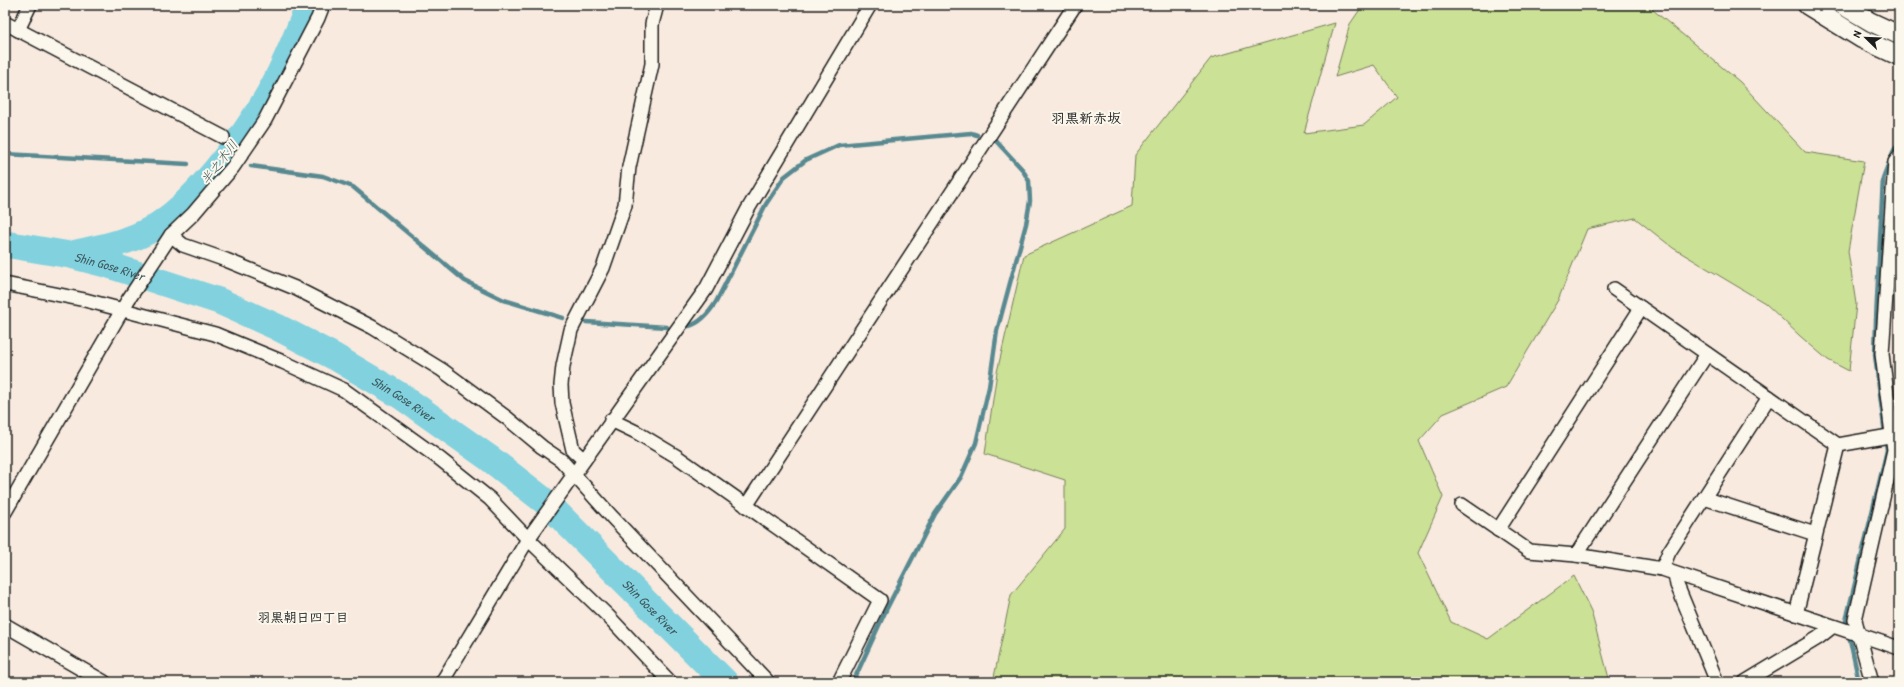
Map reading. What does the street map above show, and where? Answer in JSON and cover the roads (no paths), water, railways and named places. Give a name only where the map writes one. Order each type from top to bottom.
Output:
[{"type":"main road","points":[[1807,5],[1862,39],[1899,56]]},
{"type":"main road","points":[[1842,5],[1871,22],[1899,34]]},
{"type":"street","points":[[18,30],[30,5]]},
{"type":"street","points":[[5,512],[126,304],[169,238],[193,214],[233,167],[265,120],[318,18],[323,5]]},
{"type":"street","points":[[584,460],[573,450],[562,403],[561,384],[563,366],[571,330],[603,268],[625,205],[629,167],[652,64],[652,24],[657,5]]},
{"type":"street","points":[[442,682],[528,539],[611,420],[706,289],[748,210],[870,5]]},
{"type":"street","points":[[746,506],[1075,5]]},
{"type":"street","points":[[5,23],[223,137]]},
{"type":"street","points":[[1745,682],[1818,638],[1847,631],[1855,620],[1894,450],[1890,437],[1882,354],[1895,221],[1895,162],[1899,157]]},
{"type":"street","points":[[169,238],[183,245],[226,260],[295,288],[372,327],[460,383],[561,460],[573,476],[768,682]]},
{"type":"street","points":[[5,284],[126,304],[216,334],[283,362],[344,390],[440,459],[484,494],[602,611],[670,682]]},
{"type":"street","points":[[1614,289],[1838,445],[1890,437]]},
{"type":"street","points":[[1498,530],[1642,308]]},
{"type":"street","points":[[1576,554],[1707,354]]},
{"type":"street","points":[[1662,569],[1669,552],[1769,398]]},
{"type":"street","points":[[611,420],[636,432],[676,456],[880,600],[839,682]]},
{"type":"street","points":[[1796,614],[1814,534],[1838,445]]},
{"type":"street","points":[[1704,498],[1814,534]]},
{"type":"street","points":[[1462,505],[1530,551],[1576,554],[1662,569],[1899,648]]},
{"type":"street","points":[[1676,574],[1677,585],[1718,682]]},
{"type":"street","points":[[5,625],[104,682]]},
{"type":"street","points":[[1847,631],[1863,643],[1872,682]]},
{"type":"waterway","name":"半之木川","points":[[72,254],[122,242],[141,235],[166,219],[200,188],[217,169],[259,111],[286,61],[309,5]]},
{"type":"waterway","points":[[689,326],[701,320],[708,314],[716,302],[766,204],[784,177],[806,160],[839,145],[971,133],[977,135]]},
{"type":"waterway","points":[[853,682],[886,610],[935,514],[961,477],[976,443],[989,387],[997,331],[1026,224],[1030,201],[1029,181],[1022,169],[996,141]]},
{"type":"waterway","points":[[1859,682],[1846,621],[1887,450],[1875,355],[1876,320],[1883,178],[1893,152],[1899,143]]},
{"type":"waterway","points":[[5,154],[188,164]]},
{"type":"waterway","points":[[251,166],[323,176],[353,187],[465,281],[504,300],[563,318]]},
{"type":"waterway","name":"Shin Gose River","points":[[5,244],[70,255],[109,265],[219,301],[277,327],[335,357],[401,396],[489,458],[547,503],[725,682]]},
{"type":"waterway","points":[[586,322],[667,327]]},
{"type":"district","name":"羽黒新赤坂","points":[[1086,117]]},
{"type":"district","name":"羽黒朝日四丁目","points":[[303,617]]}]
